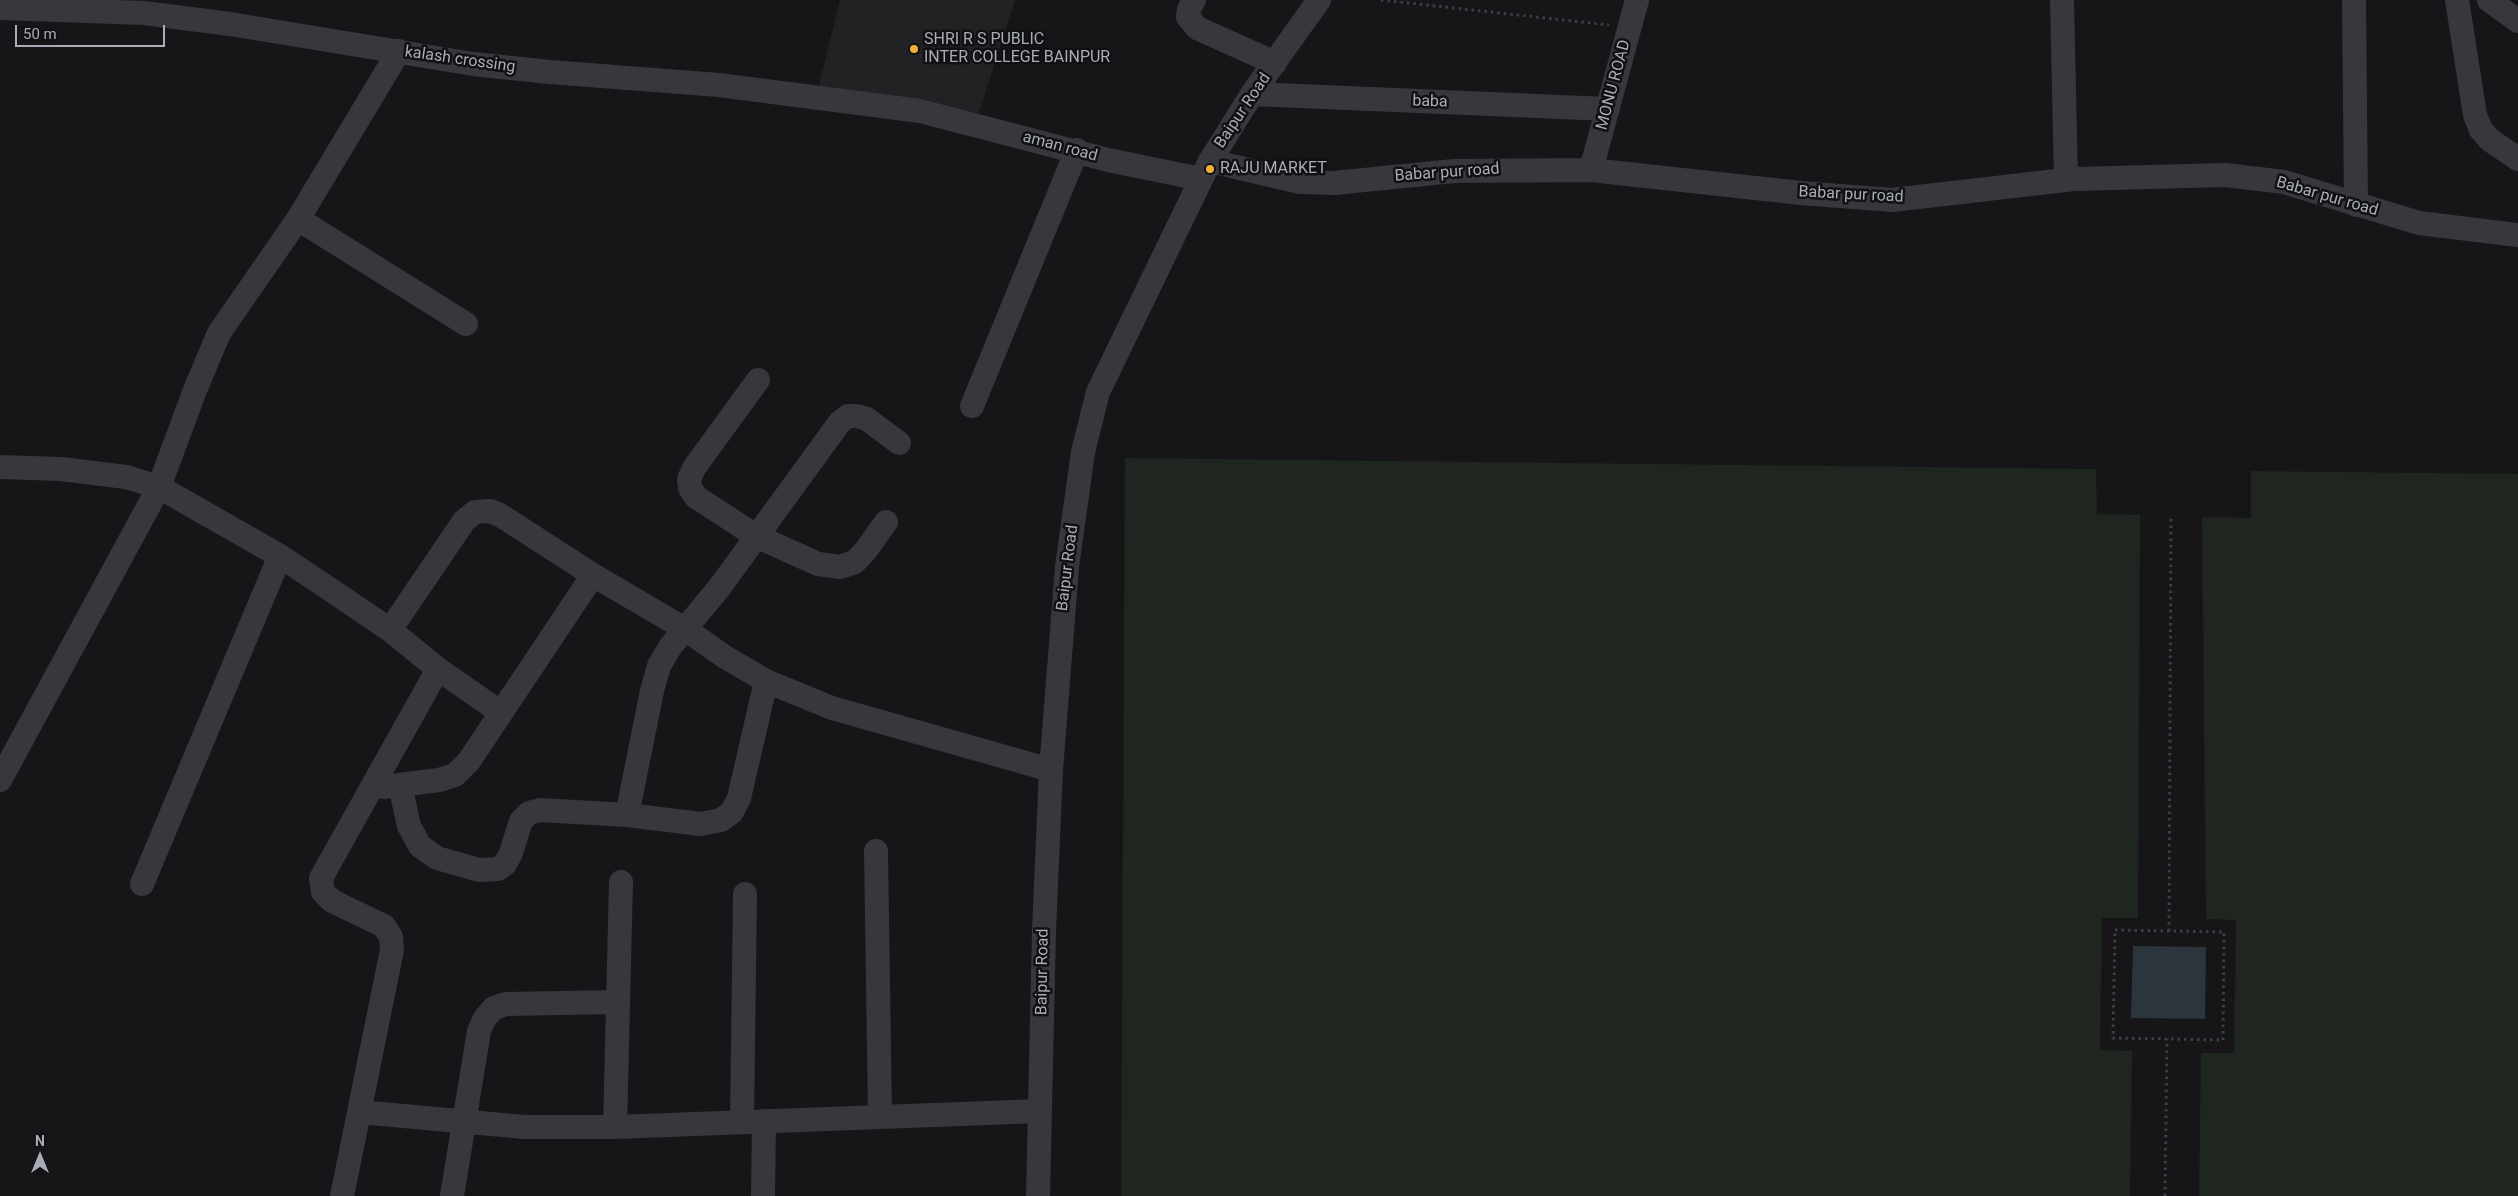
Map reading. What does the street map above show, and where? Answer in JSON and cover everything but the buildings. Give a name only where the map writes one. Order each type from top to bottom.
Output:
[{"type":"street","points":[[1194,0],[1189,9],[1188,17],[1197,28],[1275,63]]},
{"type":"street","name":"Baipur Road","points":[[1038,1196],[1050,770],[1067,567],[1085,444],[1098,392],[1205,170],[1252,94],[1319,0]]},
{"type":"street","name":"MONU ROAD","points":[[1591,170],[1637,0]]},
{"type":"street","points":[[2062,0],[2066,180]]},
{"type":"street","points":[[2354,0],[2356,205]]},
{"type":"street","points":[[2457,0],[2475,115],[2481,130],[2490,140],[2518,159]]},
{"type":"street","points":[[2489,0],[2518,20]]},
{"type":"street","name":"kalash crossing","points":[[0,8],[144,13],[230,24],[473,64],[719,85],[920,111]]},
{"type":"street","points":[[0,780],[160,487],[195,390],[220,333],[298,219],[399,51]]},
{"type":"street","name":"baba","points":[[1252,94],[1608,109]]},
{"type":"street","name":"aman road","points":[[920,111],[1077,150],[1108,160],[1205,170]]},
{"type":"street","points":[[972,406],[1077,150]]},
{"type":"street","name":"Babar pur road","points":[[1205,170],[1300,182],[1334,183],[1454,170],[1591,170],[1801,194],[1892,200],[2066,180],[2225,175],[2284,182],[2419,223],[2518,235]]},
{"type":"street","points":[[298,219],[466,324]]},
{"type":"street","points":[[758,380],[694,468],[689,479],[690,488],[696,497],[756,536],[818,564],[840,567],[855,562],[886,522]]},
{"type":"street","points":[[627,815],[659,666],[685,628],[844,419],[857,416],[867,420],[899,443]]},
{"type":"street","points":[[0,467],[61,469],[126,477],[160,487],[280,556],[390,630],[438,669],[500,712]]},
{"type":"street","points":[[390,630],[464,521],[475,512],[490,511],[500,515],[593,575],[685,628],[725,658],[766,681],[832,708],[1050,770]]},
{"type":"street","points":[[142,884],[280,556]]},
{"type":"street","points":[[369,789],[439,780],[455,775],[469,761],[593,575]]},
{"type":"street","points":[[342,1196],[392,950],[391,937],[384,926],[332,901],[323,892],[320,878],[438,669]]},
{"type":"street","points":[[400,785],[409,826],[420,846],[437,858],[480,870],[498,869],[505,864],[511,853],[521,821],[529,813],[553,810],[627,815],[701,824],[721,820],[732,812],[739,798],[766,681]]},
{"type":"street","points":[[876,851],[880,1116]]},
{"type":"street","points":[[615,1127],[621,882]]},
{"type":"street","points":[[745,894],[753,1121],[763,1196]]},
{"type":"street","points":[[452,1196],[479,1031],[485,1018],[494,1008],[506,1004],[617,1002]]},
{"type":"street","points":[[360,1112],[463,1123],[524,1127],[615,1127],[1040,1111]]},
{"type":"path","points":[[1381,0],[1630,27]]},
{"type":"path","points":[[2169,931],[2171,516]]},
{"type":"path","points":[[2115,930],[2224,932],[2223,1040],[2167,1039],[2113,1038],[2115,930]]},
{"type":"path","points":[[2165,1196],[2167,1039]]},
{"type":"shaded area","name":"SHRI R S PUBLIC INTER COLLEGE BAINPUR","points":[[840,0],[1015,0],[974,128],[816,97]]},
{"type":"shaded area","points":[[1125,458],[2096,469],[2097,514],[2140,515],[2138,918],[2102,918],[2100,1050],[2132,1051],[2130,1196],[1121,1196]]},
{"type":"shaded area","points":[[2251,471],[2518,474],[2518,1196],[2199,1196],[2201,1053],[2234,1053],[2236,920],[2206,919],[2202,517],[2251,518]]},
{"type":"shaded area","points":[[2133,946],[2206,947],[2205,1019],[2131,1018]]},
{"type":"place","name":"SHRI R S PUBLIC INTER COLLEGE BAINPUR","points":[[914,49]]},
{"type":"place","name":"RAJU MARKET","points":[[1210,169]]}]
